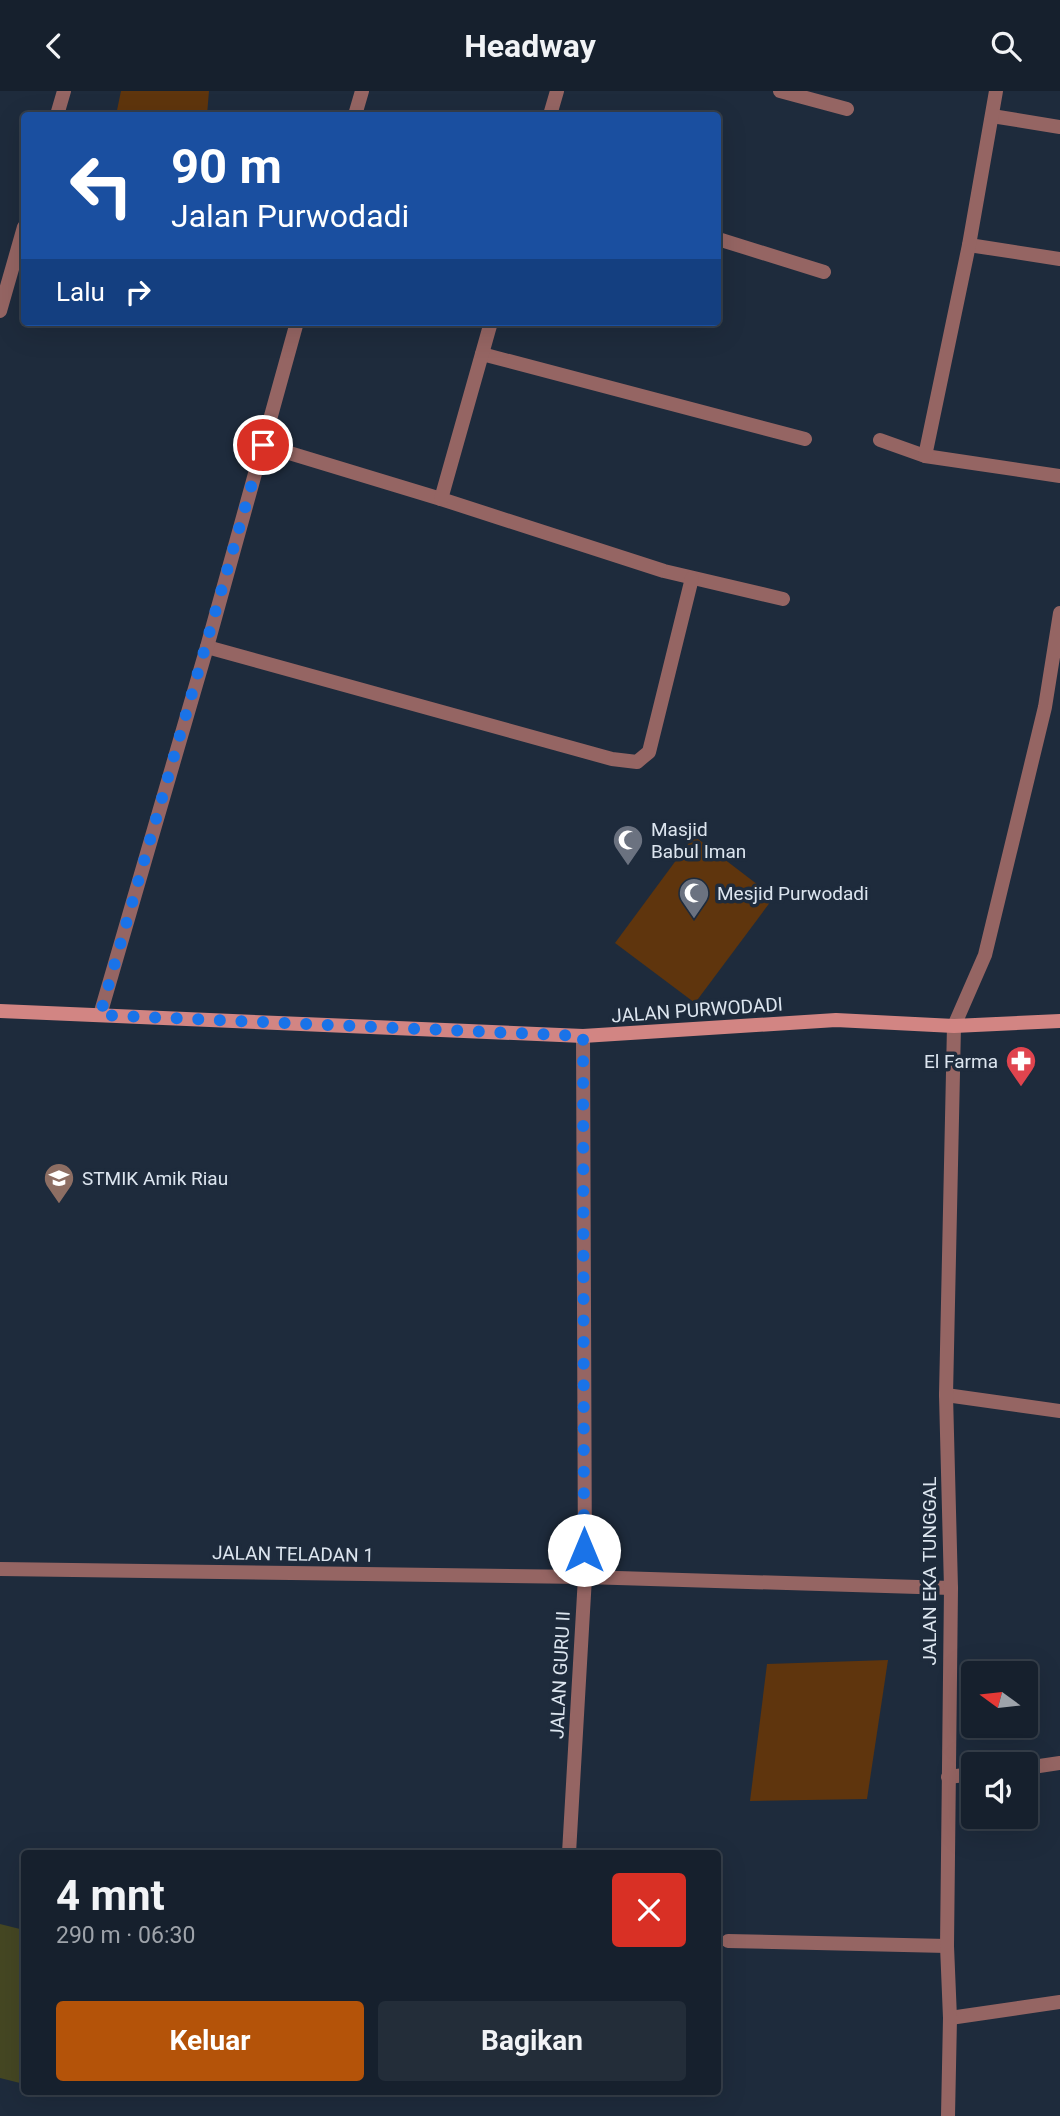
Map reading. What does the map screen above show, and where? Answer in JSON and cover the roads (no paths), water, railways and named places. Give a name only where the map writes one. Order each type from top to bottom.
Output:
[{"type":"street","points":[[58,112],[64,91]]},
{"type":"street","points":[[356,112],[362,91]]},
{"type":"street","points":[[551,112],[557,91]]},
{"type":"street","points":[[780,91],[847,109]]},
{"type":"street","points":[[925,456],[969,245],[996,91]]},
{"type":"street","points":[[992,116],[1060,127]]},
{"type":"street","points":[[0,310],[21,237]]},
{"type":"street","points":[[721,240],[824,272]]},
{"type":"street","points":[[969,245],[1060,259]]},
{"type":"street","points":[[100,1015],[207,647],[296,326]]},
{"type":"street","points":[[441,499],[490,326]]},
{"type":"street","points":[[482,354],[805,439]]},
{"type":"street","points":[[880,440],[925,456],[1060,476]]},
{"type":"street","points":[[263,445],[664,571],[783,599]]},
{"type":"street","points":[[207,647],[612,759],[637,762],[649,752],[692,578]]},
{"type":"street","points":[[954,1026],[985,955],[1045,707],[1060,613]]},
{"type":"street","name":"JALAN PURWODADI","points":[[0,1011],[583,1036],[836,1020],[954,1026],[1060,1021]]},
{"type":"street","name":"JALAN EKA TUNGGAL","points":[[948,2116],[951,1588],[946,1395],[954,1026]]},
{"type":"street","name":"JALAN GURU II","points":[[569,1850],[584,1577],[583,1036]]},
{"type":"street","points":[[946,1395],[1060,1411]]},
{"type":"street","name":"JALAN TELADAN 1","points":[[0,1569],[584,1577],[951,1588]]},
{"type":"street","points":[[1038,1766],[1060,1763]]},
{"type":"street","points":[[948,1777],[961,1775]]},
{"type":"street","points":[[728,1941],[947,1946]]},
{"type":"street","points":[[950,2018],[1060,2002]]},
{"type":"place","name":"Masjid Babul Iman","points":[[628,867]]},
{"type":"place","name":"Mesjid Purwodadi","points":[[694,920]]},
{"type":"place","name":"El Farma","points":[[1021,1088]]},
{"type":"place","name":"STMIK Amik Riau","points":[[59,1205]]}]
